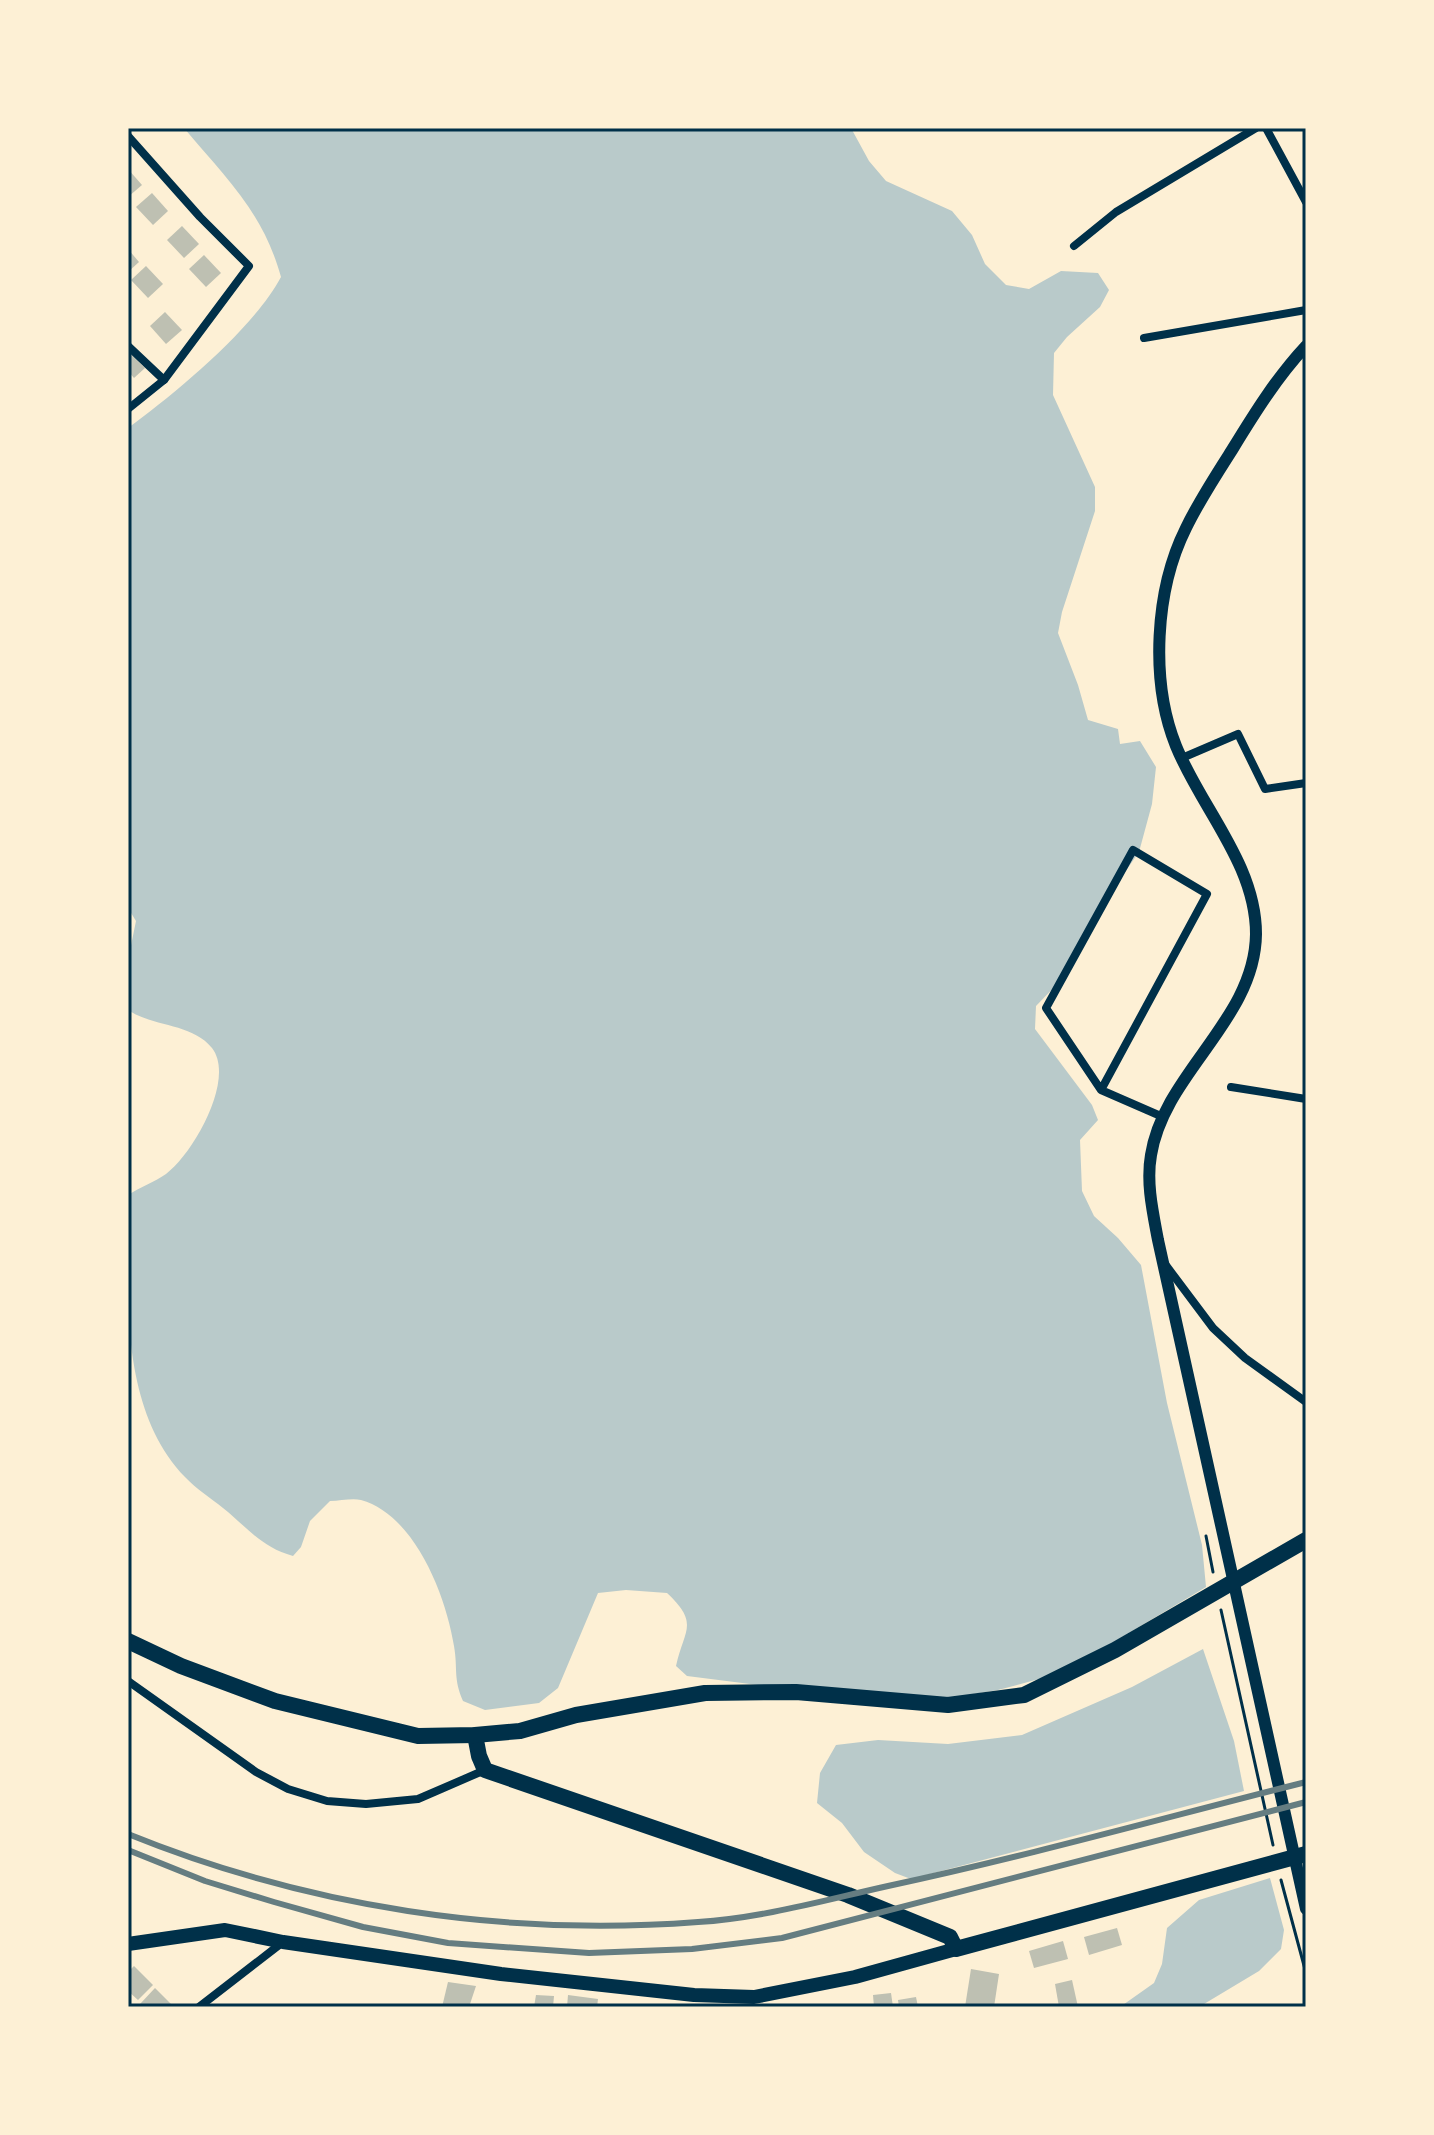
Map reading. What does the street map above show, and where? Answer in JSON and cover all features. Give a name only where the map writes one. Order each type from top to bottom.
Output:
[{"type":"main road","points":[[128,1641],[181,1666],[275,1701],[418,1736],[520,1731],[576,1715],[705,1693],[796,1692],[948,1705],[1024,1695],[1115,1650],[1306,1540]]},
{"type":"main road","points":[[475,1735],[485,1770],[848,1895],[950,1937],[956,1949]]},
{"type":"main road","points":[[128,1944],[225,1930],[283,1942],[579,1984],[755,2002],[1306,1854]]},
{"type":"street","points":[[1074,246],[1116,212],[1256,128]]},
{"type":"street","points":[[1266,128],[1306,202]]},
{"type":"street","points":[[128,136],[200,217],[249,266],[164,380],[128,409]]},
{"type":"street","points":[[1144,338],[1306,310]]},
{"type":"street","points":[[128,346],[164,380]]},
{"type":"street","points":[[1306,346],[1274,386],[1221,468],[1185,530],[1169,578],[1158,666],[1164,707],[1182,758],[1245,880],[1256,934],[1251,969],[1237,1000],[1163,1117],[1151,1156],[1155,1226],[1244,1640],[1306,1909]]},
{"type":"street","points":[[1182,758],[1238,734],[1265,789],[1306,783]]},
{"type":"street","points":[[1101,1090],[1207,894],[1133,850],[1046,1008],[1101,1090],[1163,1117]]},
{"type":"street","points":[[1231,1087],[1306,1099]]},
{"type":"street","points":[[1163,1261],[1213,1328],[1245,1358],[1306,1402]]},
{"type":"street","points":[[128,1681],[256,1772],[288,1789],[327,1801],[366,1804],[418,1799],[485,1770]]},
{"type":"street","points":[[199,2007],[283,1942]]},
{"type":"path","points":[[1229,1645],[1276,1858]]},
{"type":"path","points":[[1279,1873],[1306,1973]]},
{"type":"shaded area","points":[[184,128],[851,128],[869,161],[886,181],[952,211],[972,235],[985,264],[1006,285],[1029,289],[1061,271],[1098,273],[1109,290],[1100,307],[1054,353],[1053,395],[1095,487],[1095,511],[1058,633],[1088,720],[1118,729],[1120,744],[1140,741],[1156,767],[1152,804],[1139,852],[1061,980],[1036,1006],[1035,1029],[1092,1105],[1098,1120],[1080,1140],[1082,1191],[1094,1216],[1141,1265],[1167,1403],[1202,1545],[1206,1587],[1107,1646],[1039,1679],[949,1698],[765,1686],[687,1676],[676,1666],[687,1627],[686,1620],[667,1593],[626,1590],[598,1593],[558,1688],[539,1703],[485,1710],[463,1701],[444,1604],[425,1560],[397,1522],[361,1500],[330,1501],[310,1521],[301,1547],[293,1556],[263,1542],[194,1486],[163,1448],[147,1416],[131,1344],[127,1267],[128,1195],[166,1174],[188,1150],[208,1115],[219,1078],[218,1061],[204,1040],[183,1029],[149,1020],[128,1010],[128,960],[136,921],[128,908],[128,428],[168,397],[233,338],[269,297],[281,277],[264,233],[242,197]]},
{"type":"shaded area","points":[[1203,1649],[1234,1741],[1244,1791],[911,1879],[895,1873],[864,1852],[842,1823],[817,1803],[820,1773],[836,1745],[878,1740],[948,1744],[1022,1735],[1132,1687]]},
{"type":"shaded area","points":[[1270,1878],[1284,1930],[1281,1949],[1259,1971],[1199,2007],[1120,2007],[1154,1983],[1162,1964],[1167,1928],[1199,1900]]},
{"type":"building","points":[[128,169],[142,185],[128,197]]},
{"type":"building","points":[[152,193],[168,211],[153,225],[136,207]]},
{"type":"building","points":[[182,226],[199,244],[184,258],[167,240]]},
{"type":"building","points":[[128,249],[139,262],[128,272]]},
{"type":"building","points":[[204,255],[221,273],[206,287],[189,269]]},
{"type":"building","points":[[146,266],[163,284],[148,298],[131,280]]},
{"type":"building","points":[[165,312],[182,330],[166,344],[150,326]]},
{"type":"building","points":[[128,352],[145,368],[134,378],[128,371]]},
{"type":"building","points":[[1117,1928],[1122,1945],[1089,1955],[1084,1937]]},
{"type":"building","points":[[1063,1941],[1068,1959],[1034,1968],[1029,1951]]},
{"type":"building","points":[[134,1966],[153,1985],[138,2000],[128,1991],[128,1972]]},
{"type":"building","points":[[971,1969],[999,1974],[994,2007],[965,2007]]},
{"type":"building","points":[[1072,1980],[1078,2007],[1059,2007],[1055,1984]]},
{"type":"building","points":[[448,1982],[476,1986],[469,2007],[442,2007]]},
{"type":"building","points":[[155,1988],[174,2007],[143,2007],[140,2004]]},
{"type":"building","points":[[891,1993],[893,2007],[874,2007],[873,1995]]},
{"type":"building","points":[[536,1995],[554,1996],[553,2007],[534,2007]]},
{"type":"building","points":[[568,1995],[598,1999],[597,2007],[567,2007]]},
{"type":"building","points":[[916,1997],[918,2007],[899,2007],[898,2000]]},
{"type":"railway","points":[[128,1834],[266,1881],[336,1898],[480,1920],[625,1926],[722,1920],[793,1908],[993,1862],[1306,1782]]},
{"type":"railway","points":[[128,1850],[205,1881],[274,1902],[363,1927],[448,1943],[589,1953],[692,1949],[782,1938],[1306,1802]]}]
